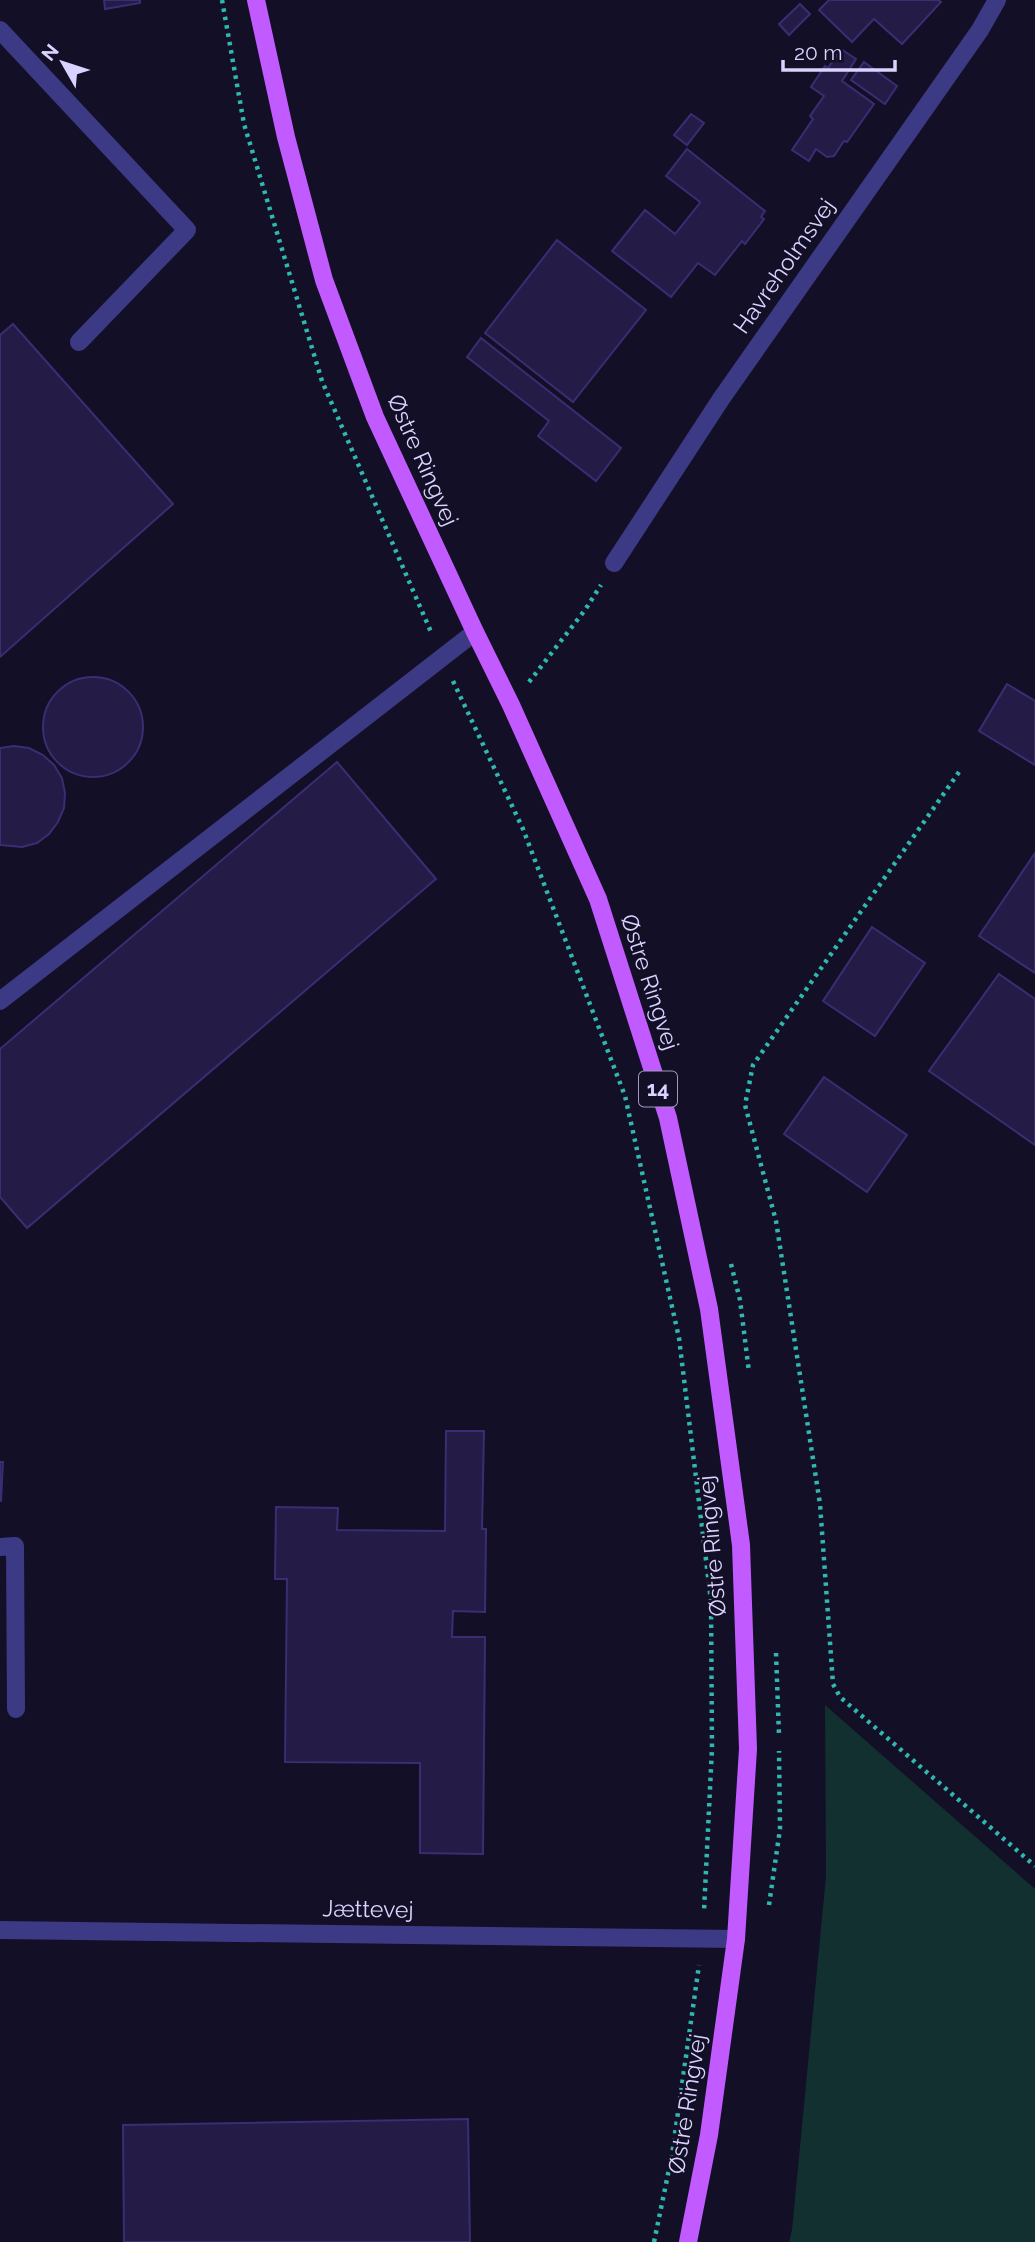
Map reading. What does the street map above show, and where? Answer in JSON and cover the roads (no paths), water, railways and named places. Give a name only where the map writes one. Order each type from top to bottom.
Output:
[{"type":"main road","name":"Østre Ringvej","points":[[256,0],[286,137],[324,280],[375,417],[511,705],[598,899],[668,1118],[709,1309],[741,1545],[748,1749],[736,1939],[709,2135],[688,2242]]},
{"type":"street","name":"Havreholmsvej","points":[[614,563],[720,399],[972,41],[997,0]]},
{"type":"street","points":[[0,30],[187,230],[79,342]]},
{"type":"street","points":[[0,1002],[475,632]]},
{"type":"street","points":[[0,1547],[15,1546],[16,1709]]},
{"type":"street","name":"Jættevej","points":[[0,1930],[736,1939]]}]
